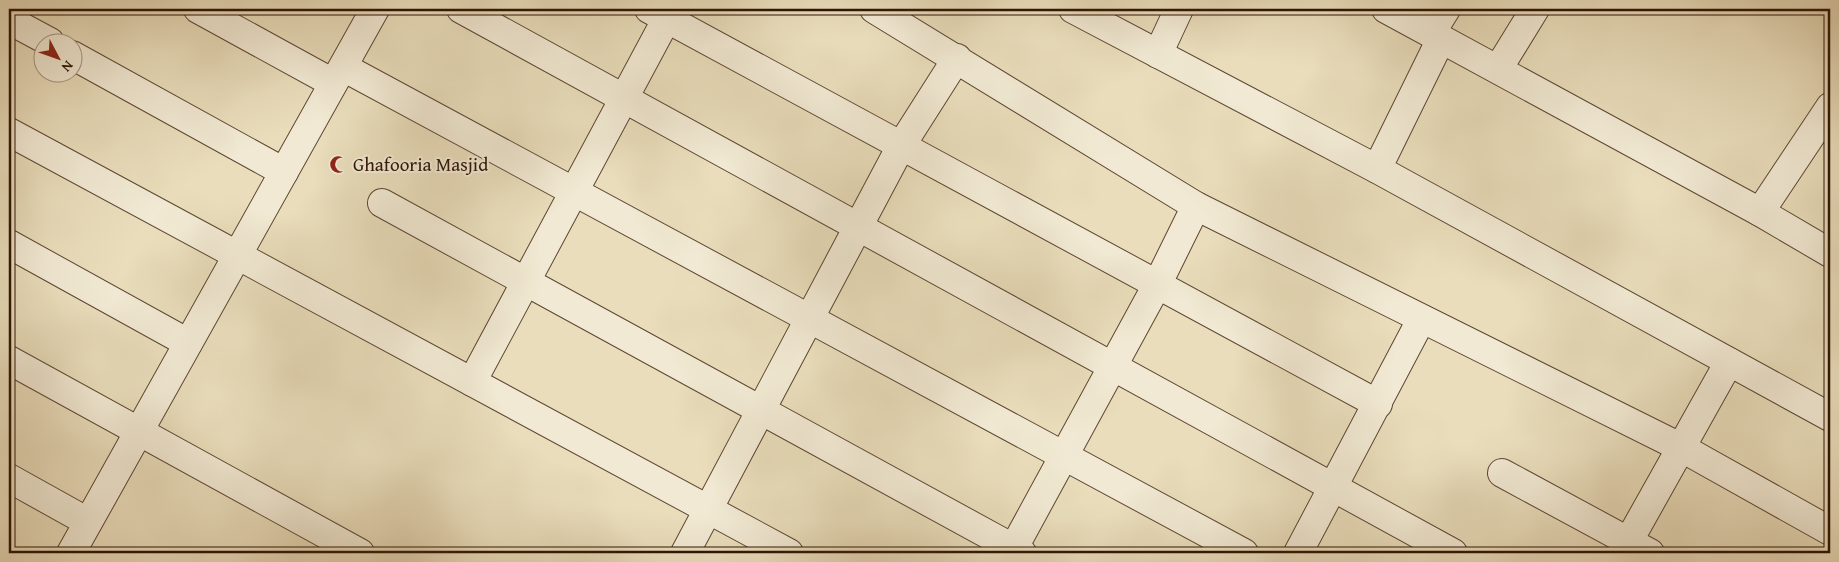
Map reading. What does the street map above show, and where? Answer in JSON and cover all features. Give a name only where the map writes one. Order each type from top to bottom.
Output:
[{"type":"street","points":[[198,9],[338,75],[574,192],[1244,553]]},
{"type":"street","points":[[70,553],[375,9]]},
{"type":"street","points":[[461,9],[1453,553]]},
{"type":"street","points":[[874,9],[1196,206],[1680,448],[1830,531]]},
{"type":"street","points":[[1158,54],[1179,9]]},
{"type":"street","points":[[1386,9],[1760,212],[1830,253]]},
{"type":"street","points":[[1377,169],[1436,36],[1446,9]]},
{"type":"street","points":[[1498,69],[1535,9]]},
{"type":"street","points":[[1077,10],[1377,169],[1830,417]]},
{"type":"street","points":[[472,382],[624,98],[658,13],[1378,404]]},
{"type":"street","points":[[9,20],[32,32]]},
{"type":"street","points":[[685,553],[901,146],[956,58]]},
{"type":"street","points":[[82,61],[284,172]]},
{"type":"street","points":[[1760,212],[1830,107]]},
{"type":"street","points":[[9,132],[789,553]]},
{"type":"street","points":[[382,203],[761,410],[1015,552],[1112,366],[1158,285],[1196,206]]},
{"type":"street","points":[[9,244],[188,343]]},
{"type":"street","points":[[1298,553],[1421,320]]},
{"type":"street","points":[[9,360],[360,553]]},
{"type":"street","points":[[1502,473],[1633,549],[1680,448],[1729,362]]},
{"type":"street","points":[[9,478],[88,522]]},
{"type":"place","name":"Ghafooria Masjid","points":[[339,164]]}]
